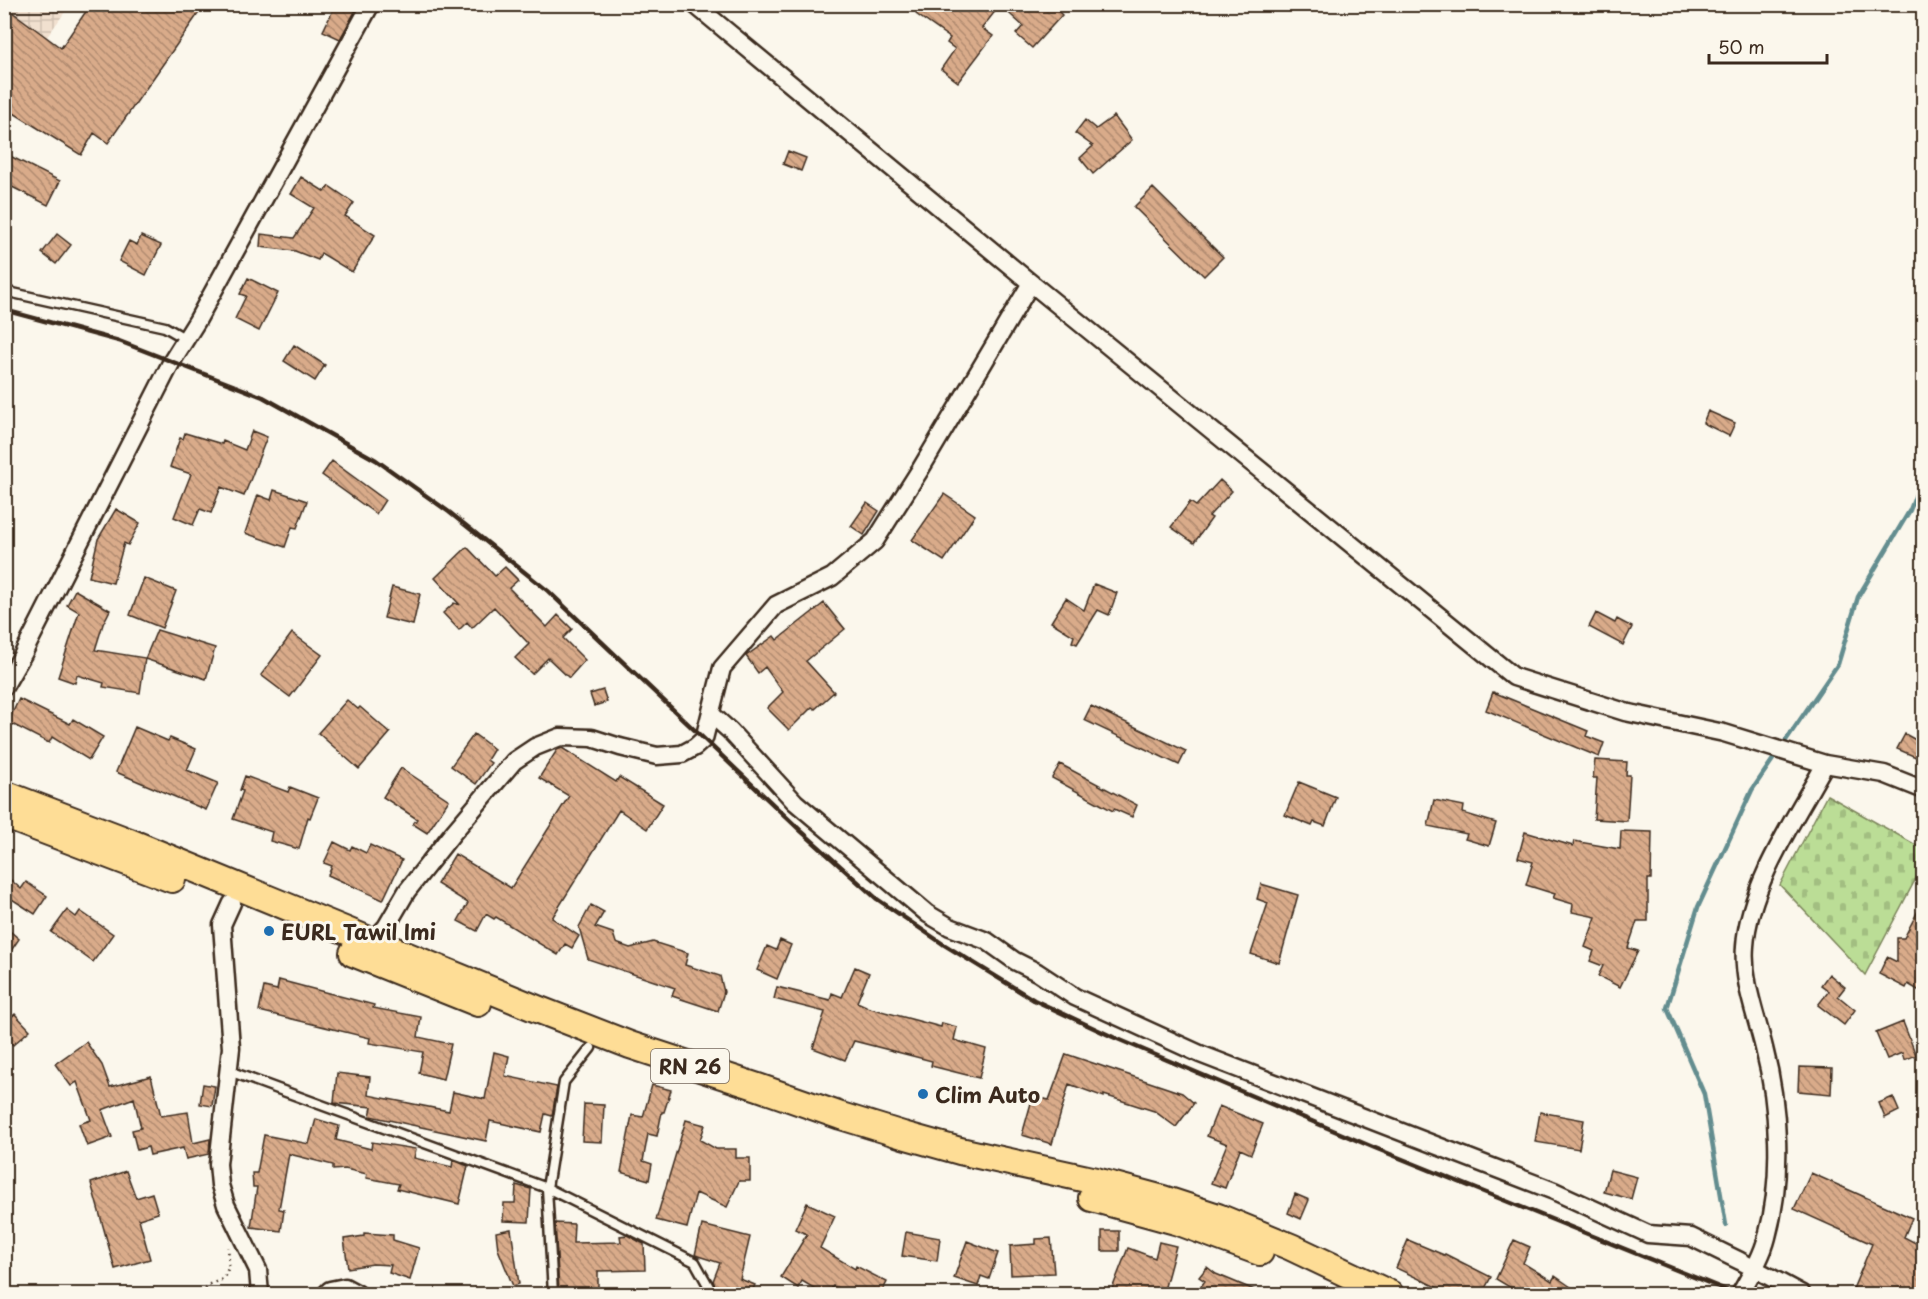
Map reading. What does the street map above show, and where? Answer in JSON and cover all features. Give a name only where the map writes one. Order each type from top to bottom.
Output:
[{"type":"main road","name":"RN 26","points":[[4,794],[127,841],[591,1048],[671,1077],[926,1160],[1095,1199],[1179,1222],[1270,1256],[1354,1294]]},
{"type":"main road","name":"RN 26","points":[[4,815],[232,903],[630,1045],[841,1116],[960,1151],[1131,1191],[1218,1217],[1291,1247],[1390,1294]]},
{"type":"street","points":[[4,687],[172,361],[371,4]]},
{"type":"street","points":[[694,4],[1031,284],[1514,677],[1625,712],[1724,733],[1825,764],[1884,774],[1923,790]]},
{"type":"street","points":[[366,949],[386,927],[407,891],[466,817],[514,761],[535,747],[560,737],[592,738],[657,756],[682,754],[704,739],[722,668],[776,605],[832,577],[875,541],[1031,284]]},
{"type":"street","points":[[711,714],[730,731],[795,802],[928,914],[950,927],[987,941],[1075,997],[1200,1054],[1554,1191],[1648,1234],[1691,1238],[1802,1294]]},
{"type":"street","points":[[1740,1294],[1754,1270],[1767,1238],[1772,1209],[1777,1137],[1774,1092],[1744,969],[1744,945],[1750,910],[1762,879],[1825,764]]},
{"type":"street","points":[[232,903],[222,925],[231,1048],[218,1164],[220,1185],[226,1205],[258,1270],[260,1294]]},
{"type":"street","points":[[326,1294],[330,1290],[345,1287],[358,1294]]},
{"type":"lane","points":[[4,291],[165,327],[186,339]]},
{"type":"lane","points":[[553,1294],[547,1188],[564,1082],[591,1048]]},
{"type":"lane","points":[[229,1071],[547,1188],[694,1262],[713,1294]]},
{"type":"path","points":[[202,1294],[208,1286],[223,1279],[229,1267],[228,1247]]},
{"type":"shaded area","points":[[5,5],[70,5],[5,95]]},
{"type":"green space","points":[[1827,795],[1923,849],[1923,865],[1865,975],[1780,885]]},
{"type":"building","points":[[91,4],[205,4],[108,143],[94,133],[81,155],[4,107],[4,6],[61,48]]},
{"type":"building","points":[[336,4],[359,4],[340,39],[323,31]]},
{"type":"building","points":[[923,4],[952,4],[959,10],[963,4],[1051,4],[1062,15],[1032,48],[1016,34],[1023,26],[1000,5],[982,28],[993,36],[958,82],[941,69],[955,49],[947,43],[950,38],[916,14]]},
{"type":"building","points":[[1114,116],[1132,140],[1093,174],[1080,158],[1093,146],[1075,133],[1085,120],[1096,129]]},
{"type":"building","points":[[788,151],[806,158],[801,171],[783,164]]},
{"type":"building","points":[[4,153],[60,181],[48,205],[4,183]]},
{"type":"building","points":[[301,177],[325,192],[329,186],[354,203],[345,216],[375,235],[352,272],[321,253],[318,260],[295,251],[260,247],[261,234],[294,238],[314,208],[291,194]]},
{"type":"building","points":[[1153,188],[1223,257],[1204,276],[1134,207]]},
{"type":"building","points":[[57,234],[71,245],[56,264],[42,253]]},
{"type":"building","points":[[141,236],[161,245],[146,275],[119,261],[129,241],[137,245]]},
{"type":"building","points":[[248,278],[278,293],[259,331],[235,319],[246,296],[240,294]]},
{"type":"building","points":[[294,345],[325,365],[315,381],[284,361]]},
{"type":"building","points":[[1708,411],[1735,423],[1729,436],[1703,423]]},
{"type":"building","points":[[252,431],[267,437],[244,496],[221,487],[211,513],[200,509],[193,525],[174,517],[191,474],[170,467],[180,438],[183,439],[185,433],[222,444],[223,441],[245,450]]},
{"type":"building","points":[[332,461],[385,500],[376,514],[322,475]]},
{"type":"building","points":[[1220,480],[1232,491],[1209,516],[1212,518],[1194,543],[1171,527],[1190,502],[1196,506]]},
{"type":"building","points":[[274,490],[307,501],[297,528],[292,527],[285,547],[245,533],[258,495],[271,500]]},
{"type":"building","points":[[944,494],[975,515],[944,561],[912,540]]},
{"type":"building","points":[[867,503],[879,511],[864,535],[851,526]]},
{"type":"building","points":[[116,509],[140,523],[128,545],[124,543],[113,583],[89,577],[98,539]]},
{"type":"building","points":[[467,547],[495,576],[505,567],[518,580],[509,588],[547,627],[558,615],[572,629],[563,638],[585,660],[569,678],[548,658],[532,674],[515,658],[529,644],[494,607],[472,628],[467,622],[459,630],[443,613],[454,603],[460,605],[435,578]]},
{"type":"building","points":[[144,578],[176,591],[162,628],[130,615]]},
{"type":"building","points":[[1094,584],[1117,593],[1109,615],[1098,610],[1077,644],[1072,642],[1074,636],[1051,622],[1066,598],[1084,610]]},
{"type":"building","points":[[392,587],[420,594],[413,625],[384,618]]},
{"type":"building","points":[[75,590],[110,610],[95,650],[145,658],[140,693],[103,687],[104,683],[77,675],[75,683],[58,677],[79,612],[67,605]]},
{"type":"building","points":[[824,603],[845,629],[806,661],[834,692],[815,709],[812,707],[789,730],[767,708],[783,692],[765,667],[758,673],[746,656],[774,636],[777,640]]},
{"type":"building","points":[[1596,613],[1615,623],[1617,619],[1632,627],[1623,645],[1589,627]]},
{"type":"building","points":[[157,630],[215,648],[206,679],[145,659]]},
{"type":"building","points":[[292,633],[322,655],[290,697],[261,675]]},
{"type":"building","points":[[603,690],[607,702],[594,706],[590,694]]},
{"type":"building","points":[[1493,692],[1588,731],[1586,736],[1604,743],[1599,757],[1486,710]]},
{"type":"building","points":[[19,699],[70,724],[73,719],[103,737],[89,760],[52,737],[49,743],[8,722]]},
{"type":"building","points":[[347,700],[358,709],[360,707],[390,733],[359,769],[318,733]]},
{"type":"building","points":[[1091,706],[1186,751],[1179,765],[1084,720]]},
{"type":"building","points":[[135,727],[168,741],[170,738],[196,749],[187,770],[218,783],[206,810],[116,772]]},
{"type":"building","points":[[474,734],[494,749],[487,760],[491,763],[476,784],[451,766]]},
{"type":"building","points":[[1905,734],[1923,744],[1923,760],[1897,749]]},
{"type":"building","points":[[562,748],[616,782],[619,777],[663,804],[647,829],[619,810],[552,918],[579,936],[572,948],[565,944],[558,955],[496,917],[494,919],[486,914],[477,931],[458,921],[468,903],[437,884],[455,854],[511,888],[569,796],[539,778],[557,750]]},
{"type":"building","points":[[1595,760],[1627,762],[1626,775],[1630,775],[1627,821],[1594,819],[1597,778],[1593,778]]},
{"type":"building","points":[[1060,764],[1137,805],[1132,817],[1114,809],[1113,811],[1052,778]]},
{"type":"building","points":[[401,768],[449,800],[427,833],[413,824],[417,819],[383,797]]},
{"type":"building","points":[[245,776],[288,792],[290,787],[318,798],[310,818],[308,817],[299,849],[270,841],[272,832],[233,819],[243,791],[240,790]]},
{"type":"building","points":[[1299,782],[1336,797],[1325,826],[1314,822],[1312,826],[1285,815]]},
{"type":"building","points":[[1434,800],[1464,806],[1463,813],[1496,823],[1489,846],[1465,839],[1467,834],[1428,826]]},
{"type":"building","points":[[1621,831],[1652,832],[1651,879],[1648,879],[1648,921],[1637,921],[1628,948],[1638,951],[1620,987],[1598,976],[1603,966],[1590,961],[1594,951],[1585,947],[1596,917],[1572,912],[1573,904],[1553,898],[1555,894],[1526,885],[1533,862],[1518,858],[1525,832],[1573,846],[1574,841],[1620,849]]},
{"type":"building","points":[[334,842],[350,850],[352,846],[366,853],[370,845],[402,860],[383,900],[328,875],[332,866],[324,863]]},
{"type":"building","points":[[4,874],[21,889],[26,882],[47,896],[35,914],[4,894]]},
{"type":"building","points":[[1261,884],[1298,895],[1279,963],[1251,954],[1268,903],[1257,899]]},
{"type":"building","points":[[1923,901],[1923,993],[1908,984],[1906,988],[1879,974],[1887,957],[1897,962],[1897,938],[1904,938]]},
{"type":"building","points":[[591,905],[604,912],[595,927],[613,933],[616,943],[630,948],[653,942],[688,953],[685,965],[720,976],[724,992],[718,1011],[672,996],[675,988],[588,959],[579,927]]},
{"type":"building","points":[[67,910],[76,917],[80,911],[113,934],[93,962],[51,932]]},
{"type":"building","points":[[4,926],[19,939],[4,961]]},
{"type":"building","points":[[780,940],[791,945],[777,979],[757,970],[767,946],[776,950]]},
{"type":"building","points":[[855,967],[869,973],[857,1002],[866,1007],[941,1027],[942,1023],[957,1027],[954,1040],[986,1049],[979,1078],[931,1066],[932,1061],[854,1041],[845,1060],[813,1048],[825,1012],[774,999],[777,987],[830,1000],[832,993],[842,997]]},
{"type":"building","points":[[1829,974],[1845,987],[1838,996],[1855,1010],[1844,1025],[1818,1005],[1829,991],[1821,985]]},
{"type":"building","points":[[279,980],[374,1005],[373,1008],[421,1017],[418,1037],[451,1044],[443,1079],[419,1073],[423,1052],[369,1043],[370,1038],[259,1011],[264,987],[277,990]]},
{"type":"building","points":[[15,1014],[30,1030],[13,1045],[4,1036],[4,1023]]},
{"type":"building","points":[[1903,1022],[1916,1055],[1904,1060],[1902,1053],[1887,1059],[1876,1033]]},
{"type":"building","points":[[86,1042],[102,1065],[110,1087],[151,1076],[161,1116],[188,1112],[193,1143],[210,1139],[209,1154],[186,1159],[183,1148],[150,1155],[148,1147],[137,1150],[132,1130],[141,1128],[134,1098],[102,1110],[112,1137],[87,1146],[79,1124],[91,1120],[77,1082],[71,1086],[55,1064]]},
{"type":"building","points":[[494,1052],[509,1056],[505,1076],[557,1087],[552,1116],[545,1114],[541,1132],[490,1121],[486,1141],[370,1116],[372,1107],[334,1103],[337,1073],[370,1077],[368,1095],[449,1111],[453,1092],[485,1099]]},
{"type":"building","points":[[1066,1054],[1182,1093],[1194,1103],[1176,1127],[1154,1111],[1069,1084],[1052,1144],[1022,1135],[1033,1096],[1049,1100]]},
{"type":"building","points":[[1799,1067],[1832,1068],[1831,1094],[1798,1091]]},
{"type":"building","points":[[203,1084],[215,1086],[212,1106],[200,1104]]},
{"type":"building","points":[[652,1085],[671,1090],[664,1112],[662,1112],[657,1136],[648,1134],[643,1161],[652,1164],[649,1180],[621,1172],[632,1115],[643,1117]]},
{"type":"building","points":[[1893,1097],[1899,1111],[1885,1118],[1879,1103]]},
{"type":"building","points":[[584,1104],[604,1105],[602,1142],[582,1141]]},
{"type":"building","points":[[1219,1106],[1263,1124],[1251,1154],[1240,1149],[1225,1188],[1211,1183],[1227,1144],[1207,1136]]},
{"type":"building","points":[[1540,1112],[1584,1120],[1579,1149],[1535,1142]]},
{"type":"building","points":[[316,1119],[339,1126],[336,1140],[371,1149],[372,1142],[416,1149],[414,1158],[452,1167],[453,1160],[468,1166],[459,1204],[397,1189],[399,1184],[366,1178],[367,1174],[345,1169],[333,1170],[333,1165],[289,1154],[279,1209],[284,1210],[281,1231],[251,1227],[257,1187],[253,1187],[252,1173],[257,1173],[264,1135],[309,1144]]},
{"type":"building","points":[[686,1120],[705,1125],[700,1140],[716,1149],[736,1149],[736,1158],[750,1158],[750,1181],[739,1181],[727,1207],[696,1193],[687,1228],[656,1220]]},
{"type":"building","points":[[1610,1170],[1637,1177],[1631,1199],[1604,1192]]},
{"type":"building","points":[[126,1171],[136,1198],[152,1193],[158,1213],[139,1219],[150,1259],[115,1269],[91,1183]]},
{"type":"building","points":[[1811,1173],[1912,1218],[1904,1237],[1923,1247],[1923,1294],[1867,1294],[1853,1289],[1872,1244],[1794,1209]]},
{"type":"building","points":[[516,1185],[531,1189],[529,1222],[503,1221],[504,1203],[515,1203]]},
{"type":"building","points":[[1295,1194],[1309,1200],[1301,1219],[1288,1213]]},
{"type":"building","points":[[807,1203],[835,1216],[820,1248],[855,1269],[856,1266],[887,1282],[881,1294],[850,1294],[833,1286],[828,1294],[824,1294],[802,1281],[798,1288],[781,1277],[807,1234],[795,1229]]},
{"type":"building","points":[[555,1223],[574,1224],[573,1243],[621,1242],[620,1236],[627,1235],[644,1244],[645,1270],[598,1271],[598,1288],[589,1288],[590,1294],[566,1294],[565,1291],[559,1290]]},
{"type":"building","points":[[702,1225],[750,1237],[740,1279],[755,1285],[751,1294],[719,1294],[713,1281],[720,1263],[695,1255]]},
{"type":"building","points":[[511,1229],[519,1284],[513,1286],[498,1249],[496,1232]]},
{"type":"building","points":[[1102,1231],[1119,1231],[1119,1251],[1102,1251]]},
{"type":"building","points":[[906,1232],[940,1238],[937,1261],[902,1256]]},
{"type":"building","points":[[364,1233],[393,1235],[393,1240],[419,1248],[410,1280],[389,1273],[391,1265],[373,1264],[348,1268],[344,1239],[364,1236]]},
{"type":"building","points":[[1051,1238],[1054,1273],[1011,1275],[1010,1246],[1036,1244],[1036,1239]]},
{"type":"building","points":[[1408,1240],[1445,1254],[1491,1277],[1482,1294],[1451,1294],[1396,1268]]},
{"type":"building","points":[[1514,1240],[1530,1247],[1523,1263],[1552,1281],[1555,1276],[1581,1294],[1521,1294],[1496,1279]]},
{"type":"building","points":[[967,1241],[998,1253],[989,1279],[981,1276],[978,1286],[954,1278]]},
{"type":"building","points":[[1159,1242],[1176,1246],[1163,1294],[1127,1294],[1112,1289],[1128,1248],[1155,1258]]},
{"type":"building","points":[[1207,1267],[1216,1274],[1264,1294],[1195,1294],[1205,1281],[1199,1277]]},
{"type":"waterway","points":[[1726,1225],[1704,1094],[1667,1008],[1698,907],[1752,790],[1838,664],[1858,597],[1910,510],[1924,473]]},
{"type":"railway","points":[[4,310],[119,341],[263,397],[376,460],[449,512],[548,591],[801,831],[877,899],[943,944],[1034,1000],[1113,1037],[1375,1148],[1736,1294]]},
{"type":"place","name":"EURL Tawil Imi","points":[[269,931]]},
{"type":"place","name":"Clim Auto","points":[[923,1094]]}]
